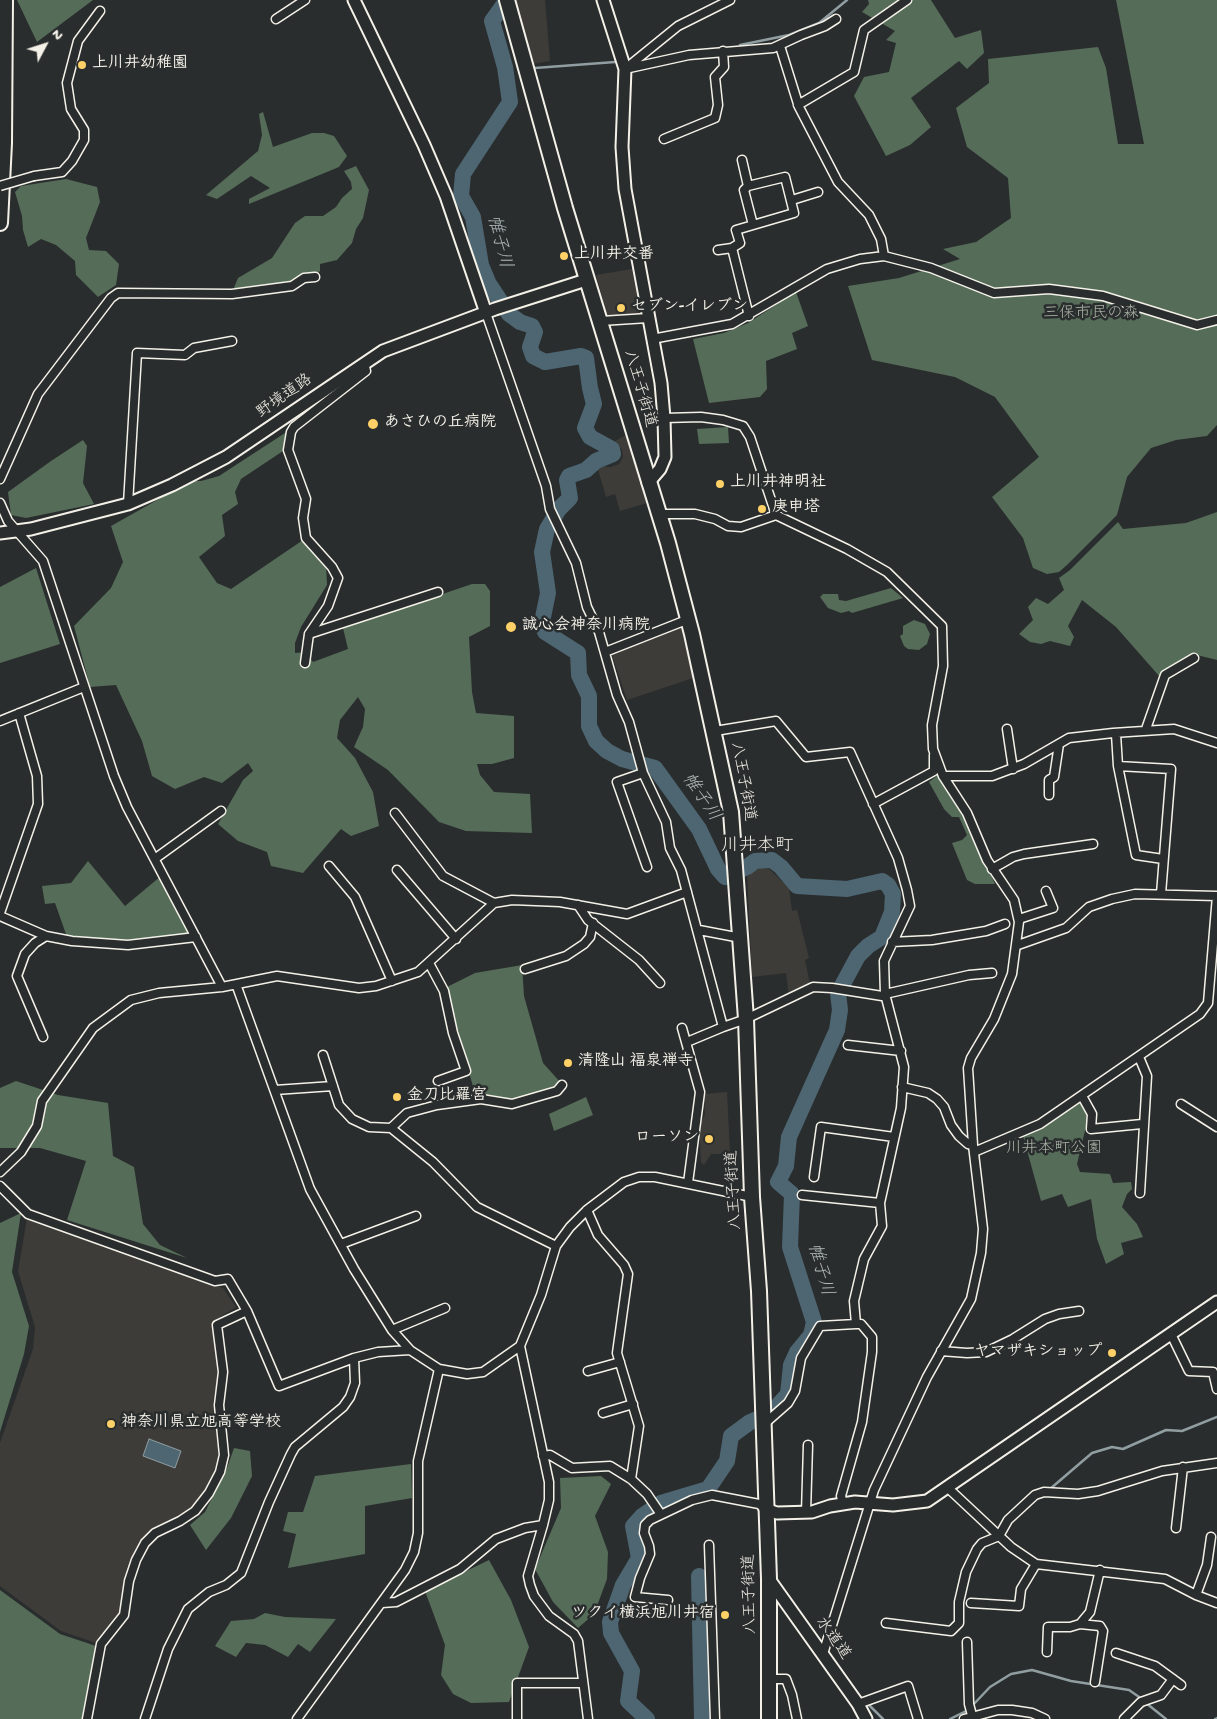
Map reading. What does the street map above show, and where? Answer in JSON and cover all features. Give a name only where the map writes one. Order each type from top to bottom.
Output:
[{"type":"highway","points":[[0,223],[4,142],[5,0]]},
{"type":"highway","name":"八王子街道","points":[[508,3],[586,280],[601,321],[689,619],[715,731],[731,812],[738,878],[746,1019],[752,1197],[758,1291],[769,1579],[769,1719]]},
{"type":"street","points":[[276,20],[305,0]]},
{"type":"street","points":[[354,0],[424,145],[446,196],[490,311],[546,486],[555,523],[576,563],[587,608],[599,632],[617,695],[629,722],[638,758],[666,822],[670,848],[681,870],[699,930],[724,1027]]},
{"type":"street","points":[[603,0],[625,69],[622,147],[625,189],[661,383],[665,457],[660,469],[648,483]]},
{"type":"street","points":[[625,69],[678,26],[730,0]]},
{"type":"street","points":[[798,105],[854,72],[864,30],[907,0]]},
{"type":"street","points":[[0,186],[34,176],[62,172],[72,161],[84,140],[84,130],[71,109],[67,83],[78,41],[100,10]]},
{"type":"street","points":[[625,69],[689,55],[780,46],[801,35],[825,26],[836,19]]},
{"type":"street","points":[[780,46],[798,105],[838,182],[869,215],[881,239],[884,256]]},
{"type":"street","points":[[664,140],[715,118],[718,105],[715,77],[724,67],[723,51]]},
{"type":"street","points":[[742,160],[748,186]]},
{"type":"street","points":[[718,250],[732,248],[740,243],[736,230],[794,213],[785,177],[748,186],[744,190],[753,225]]},
{"type":"street","points":[[792,200],[818,192]]},
{"type":"street","points":[[732,248],[749,316]]},
{"type":"street","points":[[652,339],[732,324],[749,316],[827,269],[860,259],[884,256],[931,268],[994,293],[1049,289],[1103,296],[1197,325],[1217,320]]},
{"type":"street","points":[[0,479],[38,394],[111,298],[118,293],[232,294],[292,286],[304,278],[315,277]]},
{"type":"street","name":"野境道路","points":[[0,533],[16,531],[128,504],[172,485],[226,457],[364,363],[398,344],[490,311],[586,280]]},
{"type":"street","points":[[601,321],[648,318]]},
{"type":"street","points":[[128,504],[138,353],[185,355],[194,348],[232,341]]},
{"type":"street","points":[[305,663],[308,634],[328,606],[338,578],[332,567],[306,538],[303,518],[306,499],[288,450],[291,432],[294,427],[366,371],[364,363]]},
{"type":"street","points":[[664,418],[702,417],[743,426],[750,437],[776,515]]},
{"type":"street","points":[[0,503],[8,521],[43,562],[114,776],[127,807],[156,858],[222,987]]},
{"type":"street","points":[[659,514],[695,514],[715,519],[728,526],[741,526],[776,515],[847,549],[887,572],[942,626],[943,666],[932,724],[934,754],[943,776],[967,813],[978,843],[992,869],[1014,900],[1019,919],[1018,945],[1012,974],[994,1019],[970,1058],[968,1068],[973,1148],[983,1229],[981,1253],[971,1299],[941,1351],[894,1446],[870,1504],[848,1581],[823,1654]]},
{"type":"street","points":[[308,634],[438,592]]},
{"type":"street","points":[[605,652],[689,619]]},
{"type":"street","points":[[1146,729],[1165,675],[1194,658]]},
{"type":"street","points":[[0,721],[84,687]]},
{"type":"street","points":[[19,714],[37,776],[39,789],[38,804],[0,915],[46,936],[72,941],[128,945],[196,937]]},
{"type":"street","points":[[715,731],[776,721],[806,757],[850,752],[898,858],[910,906],[884,960],[885,994],[904,1067],[902,1108],[880,1203],[882,1226],[864,1259],[858,1279],[854,1300],[856,1324]]},
{"type":"street","points":[[1007,729],[1013,769]]},
{"type":"street","points":[[943,776],[992,776],[1013,769],[1069,738],[1146,729],[1174,729],[1217,743]]},
{"type":"street","points":[[1116,734],[1118,766],[1136,855],[1163,858]]},
{"type":"street","points":[[1049,795],[1049,780],[1054,777],[1059,744]]},
{"type":"street","points":[[873,804],[934,771],[932,756],[934,754]]},
{"type":"street","points":[[1118,766],[1170,769],[1161,894]]},
{"type":"street","points":[[643,772],[616,782],[647,867]]},
{"type":"street","points":[[156,858],[221,811]]},
{"type":"street","points":[[395,814],[443,876],[494,903],[530,900],[578,905],[627,914],[687,892]]},
{"type":"street","points":[[992,869],[1013,857],[1024,854],[1093,844]]},
{"type":"street","points":[[329,866],[355,897],[392,981]]},
{"type":"street","points":[[397,870],[456,939]]},
{"type":"street","points":[[1019,919],[1053,908],[1046,891]]},
{"type":"street","points":[[973,1148],[1040,1124],[1139,1057],[1171,1032],[1200,1014],[1208,1003],[1214,979],[1217,896],[1135,894],[1112,899],[1089,907],[1066,928],[1018,945]]},
{"type":"street","points":[[0,1172],[21,1152],[37,1126],[42,1101],[93,1028],[131,1000],[146,996],[222,987],[277,976],[359,988],[392,981],[418,972],[494,903]]},
{"type":"street","points":[[578,905],[593,923],[639,960],[660,983]]},
{"type":"street","points":[[525,969],[554,961],[578,948],[590,937],[593,923]]},
{"type":"street","points":[[892,942],[932,940],[986,931],[1005,924]]},
{"type":"street","points":[[699,930],[741,938]]},
{"type":"street","points":[[43,1036],[17,976],[25,954],[35,943],[46,936]]},
{"type":"street","points":[[429,963],[444,991],[466,1071],[438,1081]]},
{"type":"street","points":[[687,1043],[746,1019],[813,987],[882,996],[980,972],[992,972]]},
{"type":"street","points":[[236,984],[310,1189],[392,1330],[410,1350],[439,1369],[466,1374],[483,1372],[520,1346],[541,1295],[556,1246],[570,1227],[587,1210],[624,1182],[639,1177],[655,1177],[752,1197]]},
{"type":"street","points":[[682,1028],[700,1092],[688,1183]]},
{"type":"street","points":[[848,1045],[901,1051]]},
{"type":"street","points":[[322,1055],[339,1105],[352,1119],[368,1127],[391,1128],[433,1162],[477,1207],[556,1246]]},
{"type":"street","points":[[1139,1057],[1147,1076],[1142,1124],[1140,1193]]},
{"type":"street","points":[[391,1128],[407,1112],[437,1105],[481,1099],[512,1104],[557,1091],[562,1085]]},
{"type":"street","points":[[275,1090],[333,1086]]},
{"type":"street","points":[[902,1086],[928,1093],[937,1099],[944,1107],[951,1126],[973,1148]]},
{"type":"street","points":[[1082,1096],[1092,1114],[1091,1129],[1142,1124]]},
{"type":"street","points":[[1181,1104],[1217,1127]]},
{"type":"street","points":[[814,1177],[821,1126],[894,1137]]},
{"type":"street","points":[[0,1186],[28,1214],[216,1281],[228,1279],[246,1311],[280,1386],[354,1358],[378,1352],[410,1350]]},
{"type":"street","points":[[802,1195],[880,1203]]},
{"type":"street","points":[[587,1210],[598,1235],[624,1265],[628,1274],[618,1340],[620,1362],[639,1426],[631,1479]]},
{"type":"street","points":[[341,1244],[416,1216]]},
{"type":"street","points":[[668,1600],[635,1597],[640,1578],[650,1554],[644,1533],[645,1526],[659,1511],[712,1495],[759,1504],[765,1509],[777,1513],[806,1513],[843,1503],[916,1504],[927,1501],[1217,1302]]},
{"type":"street","points":[[392,1330],[445,1308]]},
{"type":"street","points":[[87,1719],[101,1644],[124,1615],[129,1581],[136,1560],[145,1544],[155,1533],[195,1512],[209,1493],[220,1472],[224,1455],[219,1405],[223,1372],[218,1325],[246,1311]]},
{"type":"street","points":[[941,1351],[966,1354],[986,1352],[1013,1339],[1045,1319],[1059,1314],[1079,1312]]},
{"type":"street","points":[[763,1419],[788,1404],[795,1390],[801,1358],[820,1326],[861,1324],[872,1337],[872,1352],[862,1422],[842,1496],[843,1503]]},
{"type":"street","points":[[1171,1334],[1189,1372],[1215,1372],[1217,1389]]},
{"type":"street","points":[[520,1346],[549,1482],[544,1525],[528,1576],[534,1596],[549,1616],[574,1634],[578,1641],[588,1719]]},
{"type":"street","points":[[145,1719],[168,1649],[188,1609],[209,1592],[226,1585],[241,1573],[269,1502],[295,1447],[343,1407],[350,1397],[355,1383],[354,1358]]},
{"type":"street","points":[[588,1371],[620,1362]]},
{"type":"street","points":[[297,1719],[405,1570],[414,1552],[418,1533],[418,1461],[439,1369]]},
{"type":"street","points":[[603,1413],[633,1404]]},
{"type":"street","points":[[806,1513],[808,1445]]},
{"type":"street","points":[[544,1456],[550,1456],[572,1468],[610,1466],[631,1479],[659,1511]]},
{"type":"street","points":[[886,1623],[951,1631],[959,1623],[959,1602],[966,1572],[978,1549],[982,1543],[1000,1536],[1008,1520],[1036,1495],[1044,1492],[1078,1494],[1098,1491],[1162,1470],[1217,1463]]},
{"type":"street","points":[[1176,1528],[1183,1467]]},
{"type":"street","points":[[948,1488],[1000,1536],[1036,1564],[1165,1579],[1196,1595],[1217,1603]]},
{"type":"street","points":[[382,1602],[396,1602],[460,1570],[496,1539],[525,1528],[544,1525]]},
{"type":"street","points":[[1196,1595],[1207,1565],[1211,1537]]},
{"type":"street","points":[[709,1545],[715,1719]]},
{"type":"street","points":[[971,1603],[1019,1606],[1021,1589],[1036,1564]]},
{"type":"street","points":[[1080,1624],[1090,1612],[1100,1570]]},
{"type":"street","name":"水道道","points":[[769,1579],[858,1704],[866,1719]]},
{"type":"street","points":[[1047,1652],[1048,1627],[1070,1627],[1080,1624],[1100,1626],[1103,1630],[1095,1682]]},
{"type":"street","points":[[967,1642],[969,1704],[972,1717]]},
{"type":"street","points":[[1116,1653],[1155,1666],[1181,1685]]},
{"type":"street","points":[[770,1679],[786,1679],[792,1695],[797,1719]]},
{"type":"street","points":[[1124,1719],[1144,1701],[1161,1695],[1172,1679]]},
{"type":"street","points":[[518,1719],[517,1683],[584,1682]]},
{"type":"street","points":[[858,1704],[908,1686],[918,1719]]},
{"type":"street","points":[[964,1719],[1012,1710],[1032,1713],[1045,1719]]},
{"type":"shaded area","points":[[516,0],[545,0],[550,61],[533,64],[513,2]]},
{"type":"shaded area","points":[[632,269],[641,317],[608,318],[596,275]]},
{"type":"shaded area","points":[[626,435],[647,503],[620,511],[615,494],[606,497],[597,466],[611,467],[619,464],[623,457],[622,450],[615,441]]},
{"type":"shaded area","points":[[681,626],[693,678],[627,700],[611,652]]},
{"type":"shaded area","points":[[761,868],[769,869],[789,888],[792,911],[797,910],[809,958],[805,960],[810,985],[789,996],[786,973],[752,977],[747,873]]},
{"type":"shaded area","points":[[727,1092],[730,1154],[711,1154],[704,1165],[701,1162],[699,1125],[705,1115],[704,1094]]},
{"type":"shaded area","name":"神奈川県立旭高等学校","points":[[27,1218],[223,1288],[236,1307],[212,1322],[218,1373],[213,1404],[220,1448],[217,1466],[203,1494],[189,1510],[175,1520],[158,1527],[144,1539],[133,1557],[125,1582],[121,1613],[96,1643],[61,1631],[0,1586],[0,1443],[33,1349],[35,1327],[18,1271]]},
{"type":"green space","points":[[17,0],[93,0],[37,42]]},
{"type":"green space","points":[[868,0],[931,0],[955,38],[981,30],[984,53],[967,69],[959,61],[911,98],[931,127],[910,145],[886,156],[854,96],[864,77],[889,72],[896,43],[886,40],[895,31],[862,12],[869,4]]},
{"type":"green space","name":"三保市民の森","points":[[1116,0],[1217,0],[1217,425],[1207,436],[1176,440],[1151,448],[1127,477],[1117,515],[1059,572],[1047,574],[1033,568],[1023,538],[992,497],[1039,457],[995,397],[955,377],[872,360],[848,286],[899,278],[960,259],[943,249],[976,242],[1011,218],[1008,178],[967,147],[956,108],[989,83],[988,59],[1098,47],[1106,68],[1118,144],[1144,144]]},
{"type":"green space","points":[[263,112],[273,147],[312,133],[324,133],[334,136],[347,156],[339,167],[249,204],[249,199],[270,188],[251,176],[217,199],[206,195],[258,151],[262,135],[259,114]]},
{"type":"green space","points":[[356,166],[369,190],[363,218],[356,229],[352,243],[337,260],[320,264],[320,271],[317,274],[295,278],[290,281],[233,290],[238,278],[272,258],[295,223],[305,216],[323,216],[336,207],[352,189],[351,182],[344,171]]},
{"type":"green space","points":[[66,179],[97,187],[100,202],[86,238],[89,250],[106,251],[119,264],[116,285],[98,297],[76,275],[75,261],[56,245],[41,239],[28,247],[23,230],[22,216],[15,192],[21,186]]},
{"type":"green space","points":[[796,292],[808,326],[792,333],[797,349],[766,361],[767,389],[760,397],[709,403],[693,339],[724,333],[748,323]]},
{"type":"green space","points":[[728,427],[729,443],[699,444],[697,429]]},
{"type":"green space","points":[[288,431],[283,451],[241,479],[235,492],[238,504],[222,515],[225,536],[199,557],[217,583],[231,589],[303,540],[326,564],[327,585],[301,627],[295,643],[295,653],[306,652],[313,662],[348,649],[343,628],[472,584],[485,584],[490,591],[490,626],[469,637],[472,692],[476,713],[514,716],[514,758],[492,764],[477,764],[480,775],[494,792],[530,794],[532,833],[466,831],[439,822],[388,770],[354,747],[363,727],[365,709],[358,697],[340,720],[337,738],[355,758],[373,792],[379,826],[351,836],[341,829],[303,873],[271,866],[267,852],[238,841],[218,824],[243,780],[253,771],[248,763],[222,783],[204,777],[175,789],[152,776],[142,741],[116,685],[90,687],[74,626],[111,588],[123,562],[111,526],[191,481],[201,481],[219,476]]},
{"type":"green space","points":[[83,440],[87,446],[83,483],[94,504],[26,518],[11,515],[8,492]]},
{"type":"green space","points":[[1217,512],[1217,660],[1193,654],[1160,677],[1116,627],[1082,600],[1068,626],[1074,637],[1070,646],[1050,641],[1041,644],[1030,642],[1019,634],[1033,620],[1028,607],[1036,598],[1048,604],[1064,590],[1059,578],[1070,570],[1118,522],[1123,529],[1186,523]]},
{"type":"green space","points":[[36,568],[60,644],[0,663],[0,587]]},
{"type":"green space","points":[[891,588],[903,598],[852,613],[849,611],[841,613],[828,608],[820,597],[823,594],[838,594],[839,600],[846,601]]},
{"type":"green space","points":[[914,620],[925,624],[930,634],[927,644],[919,650],[908,649],[904,646],[900,636],[903,634],[903,626]]},
{"type":"green space","points":[[938,775],[951,780],[964,800],[961,810],[995,884],[975,884],[967,880],[952,843],[962,840],[967,835],[959,817],[952,817],[944,809],[929,782]]},
{"type":"green space","points":[[88,861],[125,906],[161,876],[192,934],[132,942],[67,937],[55,903],[45,904],[42,886],[71,883]]},
{"type":"green space","points":[[522,965],[524,996],[543,1063],[561,1083],[556,1089],[508,1101],[476,1097],[445,988],[475,973]]},
{"type":"green space","points":[[16,1081],[58,1095],[108,1103],[113,1156],[134,1167],[143,1224],[160,1245],[187,1258],[67,1220],[86,1161],[40,1148],[0,1148],[0,1088]]},
{"type":"green space","points":[[586,1097],[593,1115],[554,1131],[549,1114]]},
{"type":"green space","name":"川井本町公園","points":[[1080,1100],[1089,1114],[1077,1164],[1080,1172],[1110,1174],[1113,1183],[1131,1182],[1132,1189],[1127,1194],[1122,1207],[1137,1224],[1143,1237],[1121,1243],[1124,1254],[1106,1264],[1097,1239],[1091,1199],[1068,1207],[1062,1194],[1041,1201],[1023,1136],[1039,1129]]},
{"type":"green space","points":[[21,1213],[12,1272],[29,1326],[24,1354],[0,1432],[0,1223]]},
{"type":"green space","points":[[234,1448],[250,1451],[252,1476],[231,1518],[206,1550],[190,1525],[205,1512],[227,1468]]},
{"type":"green space","points":[[411,1464],[412,1498],[365,1506],[365,1554],[288,1568],[296,1534],[283,1531],[288,1512],[303,1512],[315,1476]]},
{"type":"green space","points":[[601,1476],[611,1484],[595,1516],[608,1552],[607,1579],[594,1614],[578,1628],[553,1602],[535,1569],[561,1508],[560,1478]]},
{"type":"green space","points":[[489,1560],[511,1600],[529,1647],[509,1702],[471,1703],[453,1694],[441,1675],[445,1645],[425,1591]]},
{"type":"green space","points":[[0,1590],[60,1634],[96,1646],[83,1719],[0,1719]]},
{"type":"green space","points":[[265,1613],[285,1617],[336,1619],[310,1652],[298,1644],[288,1657],[265,1645],[246,1643],[236,1657],[215,1646],[231,1621],[254,1619]]},
{"type":"water","points":[[149,1439],[181,1451],[175,1468],[143,1456]]},
{"type":"waterway","name":"帷子川","points":[[507,0],[492,21],[505,67],[510,102],[463,174],[461,196],[473,217],[481,265],[489,284],[509,314],[520,322],[532,326],[535,332],[530,347],[533,356],[545,362],[581,356],[586,358],[594,404],[585,428],[590,437],[612,449],[613,454],[596,461],[586,470],[569,476],[567,480],[570,498],[559,509],[547,529],[542,552],[548,593],[542,622],[545,632],[578,653],[579,675],[589,696],[589,726],[596,741],[607,751],[622,759],[655,768],[699,829],[718,869],[725,877],[747,867],[755,861],[772,860],[781,867],[797,886],[847,889],[882,881],[888,885],[893,894],[892,912],[882,937],[868,946],[858,956],[838,993],[840,1010],[837,1030],[789,1137],[786,1166],[778,1182],[792,1194],[790,1247],[814,1322],[811,1335],[797,1352],[791,1365],[788,1394],[771,1413],[750,1422],[731,1436],[727,1461],[708,1489],[661,1503],[642,1516],[633,1526],[639,1558],[623,1585],[610,1622],[611,1633],[632,1671],[628,1701],[647,1719]]},
{"type":"waterway","points":[[740,45],[789,35],[819,23],[847,0]]},
{"type":"waterway","points":[[535,68],[615,62]]},
{"type":"waterway","points":[[1050,1489],[1092,1453],[1112,1447],[1123,1449],[1166,1430],[1182,1431],[1217,1417]]},
{"type":"waterway","points":[[699,1576],[702,1719]]},
{"type":"waterway","points":[[972,1706],[990,1687],[1011,1674],[1032,1670],[1071,1681],[1129,1690],[1142,1699]]},
{"type":"waterway","points":[[1146,1703],[1166,1719]]},
{"type":"waterway","points":[[868,1704],[883,1719]]},
{"type":"waterway","points":[[950,1719],[968,1710]]},
{"type":"place","name":"上川井幼稚園","points":[[82,65]]},
{"type":"place","name":"上川井交番","points":[[564,256]]},
{"type":"place","name":"セブン-イレブン","points":[[621,308]]},
{"type":"place","name":"あさひの丘病院","points":[[373,424]]},
{"type":"place","name":"上川井神明社","points":[[720,484]]},
{"type":"place","name":"庚申塔","points":[[762,509]]},
{"type":"place","name":"誠心会神奈川病院","points":[[511,627]]},
{"type":"place","name":"清隆山 福泉禅寺","points":[[568,1063]]},
{"type":"place","name":"金刀比羅宮","points":[[397,1097]]},
{"type":"place","name":"ローソン","points":[[709,1139]]},
{"type":"place","name":"ヤマザキショップ","points":[[1112,1353]]},
{"type":"place","name":"神奈川県立旭高等学校","points":[[111,1424]]},
{"type":"place","name":"ツクイ横浜旭川井宿","points":[[725,1615]]},
{"type":"district","name":"川井本町","points":[[757,847]]}]
